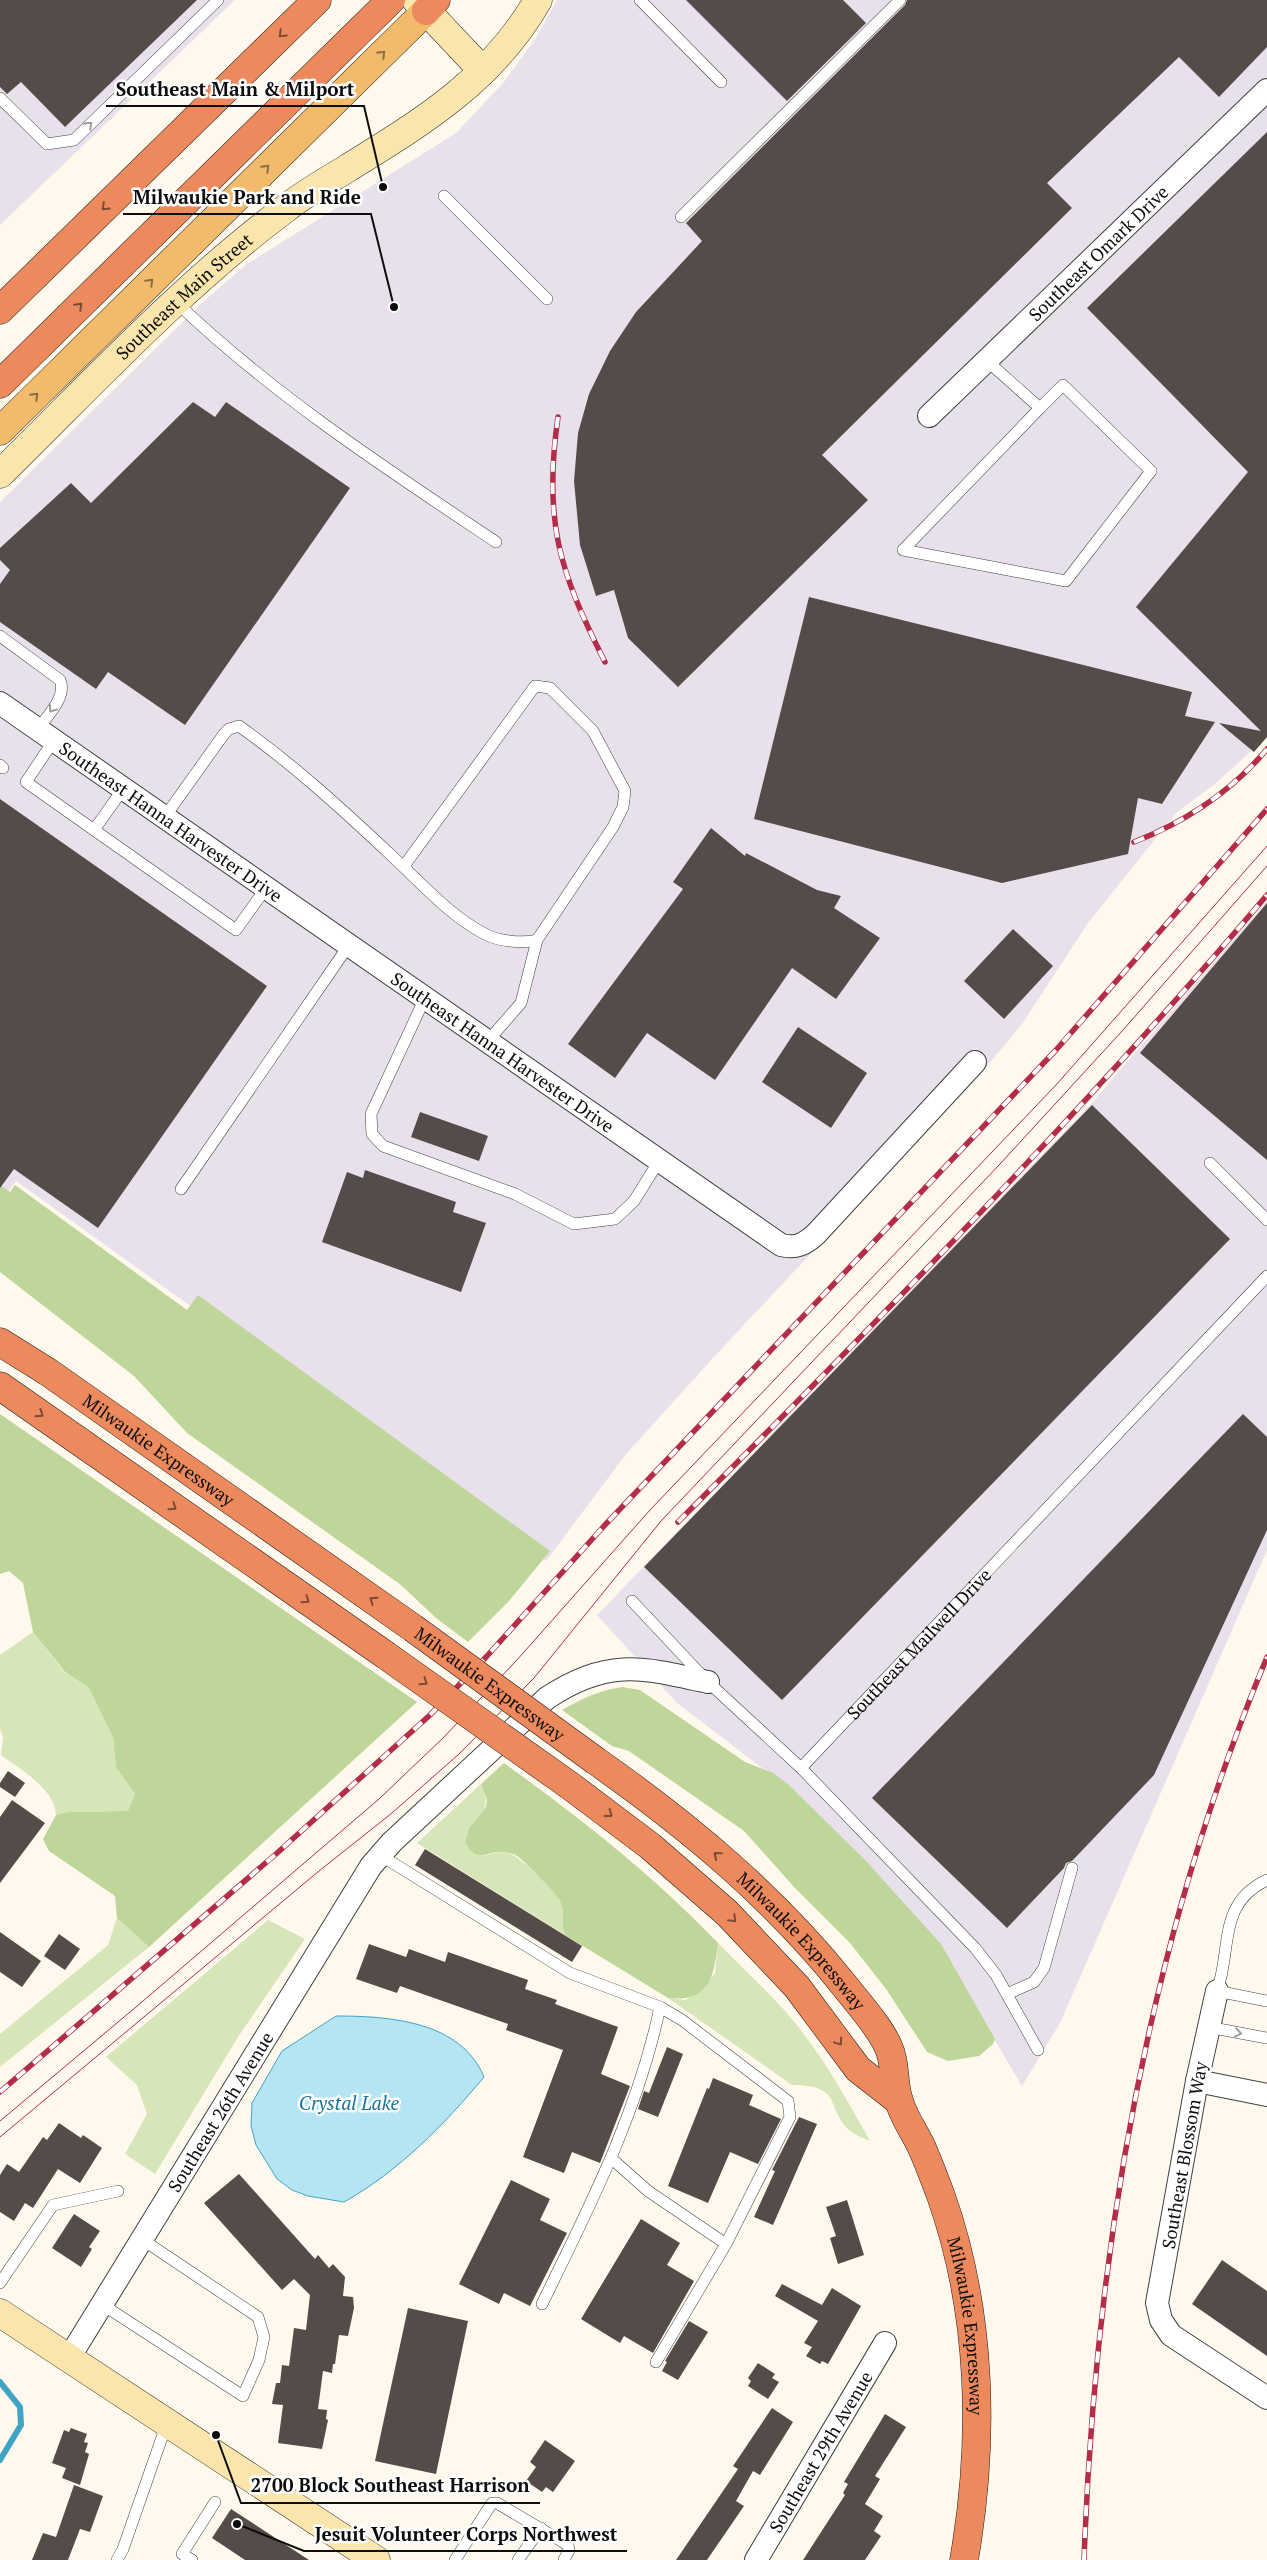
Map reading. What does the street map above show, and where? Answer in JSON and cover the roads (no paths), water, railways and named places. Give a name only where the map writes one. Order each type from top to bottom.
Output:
[{"type":"highway","points":[[0,310],[317,0]]},
{"type":"highway","points":[[0,384],[391,0]]},
{"type":"highway","points":[[0,1333],[48,1372]]},
{"type":"highway","name":"Milwaukie Expressway","points":[[0,1342],[48,1372],[413,1628],[638,1790],[718,1856],[794,1927],[860,2005],[889,2047],[899,2101],[922,2149],[941,2198],[956,2247],[973,2344],[977,2442],[974,2490],[964,2560]]},
{"type":"highway","name":"Milwaukie Expressway","points":[[0,1386],[569,1785],[656,1852],[727,1913],[798,1988],[858,2069],[899,2101]]},
{"type":"main road","points":[[0,431],[426,4]]},
{"type":"street","name":"Southeast Main Street","points":[[0,474],[174,301],[285,208],[436,112],[462,92],[484,71],[517,34],[538,0]]},
{"type":"street","points":[[426,4],[484,71]]},
{"type":"street","name":"Southeast Omark Drive","points":[[929,416],[1267,90]]},
{"type":"street","name":"Southeast Hanna Harvester Drive","points":[[0,703],[781,1245],[798,1246],[806,1243],[816,1234],[975,1062]]},
{"type":"street","name":"Southeast 26th Avenue","points":[[69,2358],[376,1861],[415,1820],[547,1698],[563,1687],[612,1669],[647,1669],[708,1682]]},
{"type":"street","name":"Southeast Blossom Way","points":[[1217,1991],[1197,2081],[1157,2303],[1161,2320],[1171,2335],[1267,2398]]},
{"type":"street","points":[[1197,2081],[1267,2095]]},
{"type":"street","points":[[0,2313],[167,2423],[362,2556]]},
{"type":"street","name":"Southeast 29th Avenue","points":[[756,2560],[885,2343]]},
{"type":"lane","points":[[0,98],[47,144],[74,140],[218,0]]},
{"type":"lane","points":[[640,0],[721,82]]},
{"type":"lane","points":[[681,216],[900,0]]},
{"type":"lane","points":[[444,196],[547,299]]},
{"type":"lane","points":[[174,301],[214,338],[268,383],[496,542]]},
{"type":"lane","points":[[986,360],[1040,408]]},
{"type":"lane","points":[[1063,385],[1151,470],[1066,581],[903,550],[1040,408],[1063,385]]},
{"type":"lane","points":[[0,636],[60,680],[63,687],[26,782],[236,930],[266,888]]},
{"type":"lane","points":[[404,866],[535,686],[550,688],[593,731],[625,791],[623,807],[613,827],[537,940],[521,1003],[487,1042]]},
{"type":"lane","points":[[164,818],[224,734],[229,729],[239,726],[271,749],[328,796],[456,914],[487,935],[528,942],[537,940]]},
{"type":"lane","points":[[94,830],[123,789]]},
{"type":"lane","points":[[181,1190],[348,945]]},
{"type":"lane","points":[[425,998],[371,1114],[372,1134],[383,1146],[515,1194],[574,1224],[615,1219],[634,1201],[659,1161]]},
{"type":"lane","points":[[1210,1163],[1267,1220]]},
{"type":"lane","name":"Southeast Mailwell Drive","points":[[801,1768],[1267,1276]]},
{"type":"lane","points":[[632,1601],[708,1682],[801,1768],[975,1948],[1007,1994],[1038,2050]]},
{"type":"lane","points":[[376,1861],[570,1973],[660,2006],[682,2020],[788,2101],[790,2117],[726,2244],[656,2362]]},
{"type":"lane","points":[[1007,1994],[1034,1982],[1044,1968],[1072,1868]]},
{"type":"lane","points":[[1267,1880],[1246,1895],[1236,1907],[1224,1949],[1224,1974],[1217,1991],[1267,2001]]},
{"type":"lane","points":[[542,2304],[612,2159],[651,2048],[660,2006]]},
{"type":"lane","points":[[1208,2027],[1267,2038]]},
{"type":"lane","points":[[612,2159],[648,2191],[726,2244]]},
{"type":"lane","points":[[0,2283],[54,2205],[118,2191]]},
{"type":"lane","points":[[103,2305],[243,2396],[259,2360],[264,2337],[258,2316],[143,2240]]},
{"type":"lane","points":[[117,2560],[123,2549],[167,2423]]},
{"type":"lane","points":[[192,2560],[182,2554],[214,2502]]},
{"type":"lane","points":[[455,2560],[492,2503],[496,2503],[568,2545],[569,2550],[564,2560]]},
{"type":"lane","points":[[518,2560],[541,2528]]},
{"type":"water","name":"Crystal Lake","points":[[336,2016],[357,2016],[400,2021],[421,2025],[441,2033],[459,2044],[473,2058],[484,2077],[420,2146],[364,2190],[344,2202],[308,2196],[292,2190],[277,2179],[256,2145],[251,2126],[252,2103],[282,2051]]},
{"type":"waterway","points":[[0,2382],[20,2407],[21,2425],[0,2460]]},
{"type":"tram line","points":[[0,2121],[379,1799],[443,1738],[516,1661],[650,1510],[1056,1085],[1267,846]]},
{"type":"tram line","points":[[0,2137],[319,1871],[392,1813],[459,1754],[534,1678],[661,1521],[1000,1164],[1123,1030],[1267,866]]},
{"type":"railway","points":[[558,417],[553,486],[554,516],[559,544],[576,600],[605,662]]},
{"type":"railway","points":[[1134,842],[1171,825],[1206,804],[1239,778],[1267,749]]},
{"type":"railway","points":[[0,2092],[276,1854],[430,1715],[487,1656],[604,1526],[1056,1050],[1267,809]]},
{"type":"railway","points":[[678,1522],[830,1369],[979,1214],[1125,1057],[1267,895]]},
{"type":"railway","points":[[1084,2560],[1090,2445],[1100,2329],[1115,2215],[1135,2100],[1160,1987],[1190,1875],[1225,1765],[1267,1657]]},
{"type":"place","name":"Southeast Main & Milport","points":[[383,187]]},
{"type":"place","name":"Milwaukie Park and Ride","points":[[394,307]]},
{"type":"place","name":"2700 Block Southeast Harrison","points":[[216,2435]]},
{"type":"place","name":"Jesuit Volunteer Corps Northwest","points":[[237,2524]]}]
